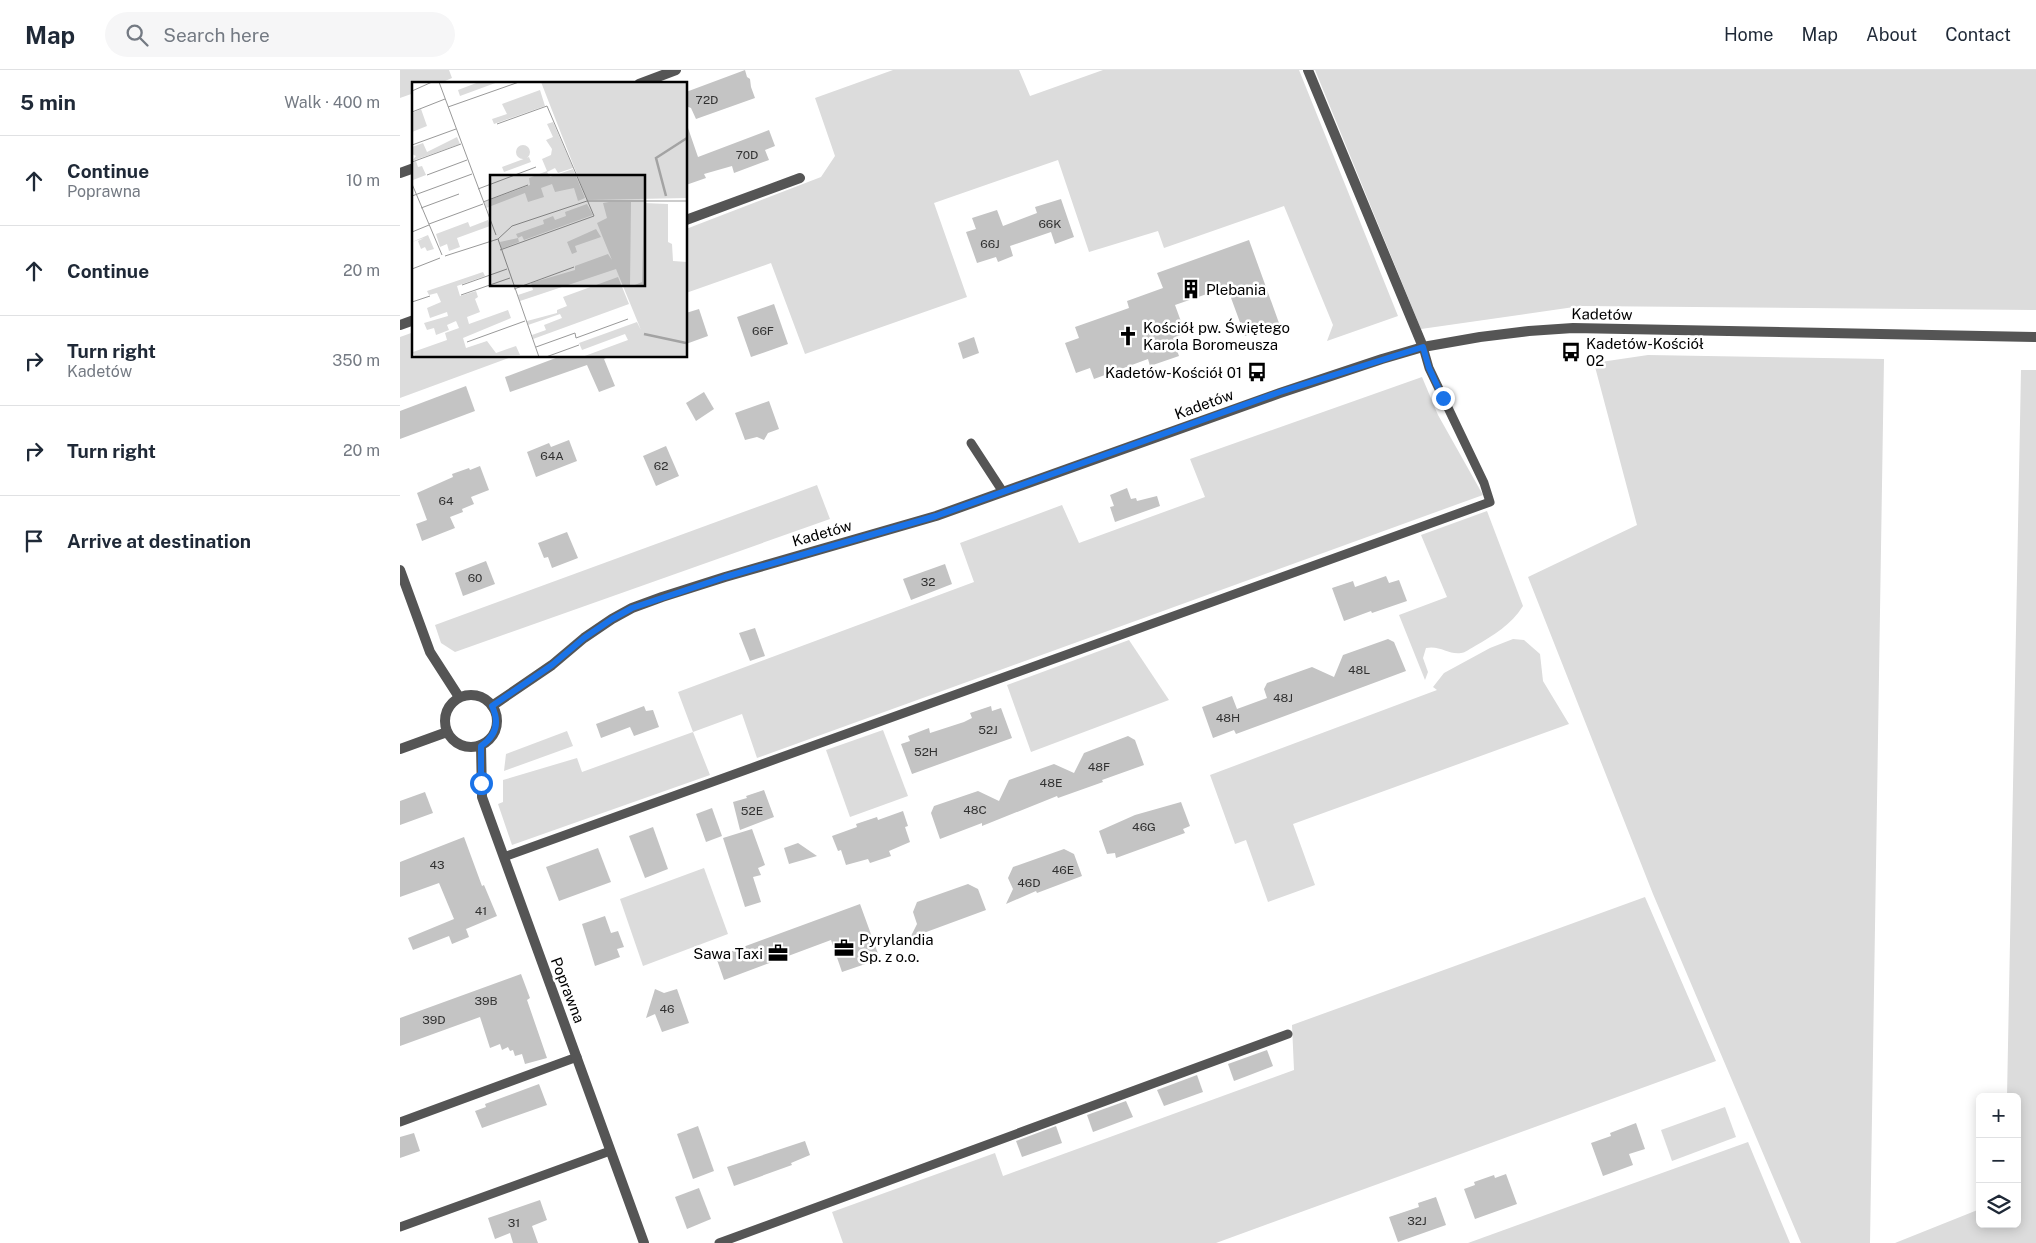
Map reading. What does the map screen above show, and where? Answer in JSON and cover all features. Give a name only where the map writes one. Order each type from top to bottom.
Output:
[{"type":"street","points":[[644,82],[676,70]]},
{"type":"street","points":[[1308,70],[1423,347]]},
{"type":"street","points":[[400,173],[412,169]]},
{"type":"street","points":[[688,219],[800,178]]},
{"type":"street","points":[[400,325],[412,321]]},
{"type":"street","name":"Kadetów","points":[[492,706],[552,665],[584,638],[632,608],[725,577],[936,516],[1280,392],[1423,347],[1530,331],[1573,328],[2036,337]]},
{"type":"street","points":[[400,570],[430,652],[459,698]]},
{"type":"street","points":[[474,695],[487,701],[492,706],[497,724],[489,740],[481,746],[461,746],[453,741],[446,732],[444,724],[447,709],[459,698],[474,695]]},
{"type":"street","points":[[400,749],[446,732]]},
{"type":"street","name":"Poprawna","points":[[481,746],[482,797],[644,1243]]},
{"type":"lane","points":[[504,857],[1490,502],[1484,483],[1429,368],[1423,347]]},
{"type":"lane","points":[[971,443],[1003,492]]},
{"type":"lane","points":[[719,1243],[1288,1034]]},
{"type":"lane","points":[[400,1122],[577,1057]]},
{"type":"lane","points":[[400,1227],[610,1151]]},
{"type":"shaded area","points":[[400,70],[449,70],[452,78],[443,82],[412,82],[412,94],[400,98]]},
{"type":"shaded area","points":[[893,70],[1019,70],[1030,96],[1103,70],[1299,70],[1398,316],[1327,341],[1333,325],[1284,206],[1164,248],[1158,231],[1089,252],[1058,160],[934,203],[967,297],[805,354],[771,263],[688,292],[688,228],[821,177],[835,156],[815,98]]},
{"type":"shaded area","points":[[1315,70],[2036,70],[2036,310],[1581,306],[1421,329]]},
{"type":"shaded area","points":[[412,333],[412,358],[509,358],[400,398],[400,337]]},
{"type":"shaded area","points":[[1648,355],[1884,359],[1870,1243],[1801,1243],[1653,894],[1528,577],[1637,525],[1594,363]]},
{"type":"shaded area","points":[[2021,370],[2036,370],[2036,1243],[1895,1243],[1976,1211],[1976,1228],[2021,1228],[2021,1093],[2007,1093]]},
{"type":"shaded area","points":[[1422,377],[1438,415],[1483,495],[757,758],[742,714],[693,732],[678,692],[974,582],[960,543],[1062,505],[1079,543],[1205,497],[1190,459]]},
{"type":"shaded area","points":[[817,485],[830,519],[455,652],[441,643],[435,625]]},
{"type":"shaded area","points":[[1487,511],[1523,606],[1502,629],[1464,652],[1452,653],[1431,647],[1426,648],[1423,658],[1428,672],[1425,680],[1399,615],[1447,597],[1421,535]]},
{"type":"shaded area","points":[[1513,639],[1524,640],[1540,654],[1543,681],[1569,724],[1293,824],[1315,885],[1268,902],[1246,840],[1235,844],[1210,775],[1437,690],[1433,687],[1444,673],[1490,648]]},
{"type":"shaded area","points":[[1129,640],[1169,700],[1031,752],[1007,685]]},
{"type":"shaded area","points":[[883,730],[908,796],[850,817],[826,750]]},
{"type":"shaded area","points":[[567,731],[573,746],[504,771],[506,754]]},
{"type":"shaded area","points":[[693,732],[710,775],[512,845],[498,804],[503,802],[503,780],[577,758],[582,772]]},
{"type":"shaded area","points":[[704,868],[728,934],[643,966],[620,899]]},
{"type":"shaded area","points":[[1645,897],[1716,1061],[1216,1243],[843,1243],[832,1212],[995,1153],[1003,1176],[1294,1070],[1292,1025]]},
{"type":"shaded area","points":[[1725,1107],[1736,1137],[1672,1161],[1661,1130]]},
{"type":"shaded area","points":[[1748,1142],[1790,1243],[1468,1243]]},
{"type":"building","points":[[745,70],[747,77],[750,79],[755,98],[696,119],[691,108],[688,107],[688,91]]},
{"type":"building","points":[[688,128],[698,157],[769,130],[775,146],[765,150],[769,160],[734,173],[732,166],[704,174],[706,178],[688,184]]},
{"type":"building","points":[[1061,199],[1074,237],[1055,244],[1051,232],[1010,246],[1013,256],[998,262],[996,257],[977,263],[966,232],[976,229],[972,218],[997,210],[1003,226],[1037,213],[1035,207]]},
{"type":"building","points":[[1249,240],[1279,323],[1271,326],[1272,329],[1245,336],[1227,287],[1175,305],[1183,327],[1179,328],[1181,335],[1173,338],[1179,356],[1150,366],[1148,359],[1094,379],[1090,368],[1076,373],[1065,343],[1079,338],[1075,327],[1129,308],[1127,301],[1163,288],[1157,273]]},
{"type":"building","points":[[774,304],[788,344],[751,357],[737,317]]},
{"type":"building","points":[[699,309],[708,336],[688,343],[688,312]]},
{"type":"building","points":[[974,337],[979,353],[963,359],[958,343]]},
{"type":"building","points":[[556,358],[606,358],[604,359],[615,386],[599,392],[587,365],[510,392],[505,377]]},
{"type":"building","points":[[466,386],[475,411],[400,439],[400,411]]},
{"type":"building","points":[[704,392],[714,409],[696,421],[686,403]]},
{"type":"building","points":[[769,401],[779,429],[768,433],[764,440],[757,437],[745,440],[735,413]]},
{"type":"building","points":[[569,440],[577,461],[536,477],[527,452],[549,443],[551,447]]},
{"type":"building","points":[[666,446],[679,476],[656,486],[643,456]]},
{"type":"building","points":[[480,466],[489,490],[471,497],[474,504],[462,509],[463,512],[450,517],[455,528],[422,541],[416,524],[427,520],[417,493],[453,477],[452,474]]},
{"type":"building","points":[[1127,488],[1131,499],[1136,498],[1137,501],[1157,496],[1160,506],[1115,522],[1110,507],[1114,506],[1110,495]]},
{"type":"building","points":[[567,532],[578,558],[552,568],[548,557],[544,558],[538,543]]},
{"type":"building","points":[[486,561],[495,584],[463,596],[455,573]]},
{"type":"building","points":[[945,564],[952,584],[911,600],[903,579]]},
{"type":"building","points":[[1386,576],[1389,583],[1399,580],[1407,601],[1344,621],[1332,588],[1353,581],[1355,587]]},
{"type":"building","points":[[755,628],[765,656],[750,661],[739,633]]},
{"type":"building","points":[[1388,639],[1394,642],[1406,671],[1236,734],[1234,730],[1213,738],[1202,707],[1232,696],[1237,709],[1267,698],[1264,689],[1267,683],[1312,667],[1334,677],[1343,655]]},
{"type":"building","points":[[644,706],[646,711],[653,710],[659,727],[634,736],[630,727],[601,738],[596,724]]},
{"type":"building","points":[[991,706],[992,711],[1001,708],[1012,738],[912,774],[901,744],[910,741],[908,736],[929,728],[930,733],[964,722],[972,718],[970,713]]},
{"type":"building","points":[[1128,736],[1135,740],[1144,765],[1102,780],[1103,782],[1058,798],[1057,796],[982,826],[982,823],[940,839],[931,813],[934,806],[978,791],[999,801],[1009,780],[1054,764],[1074,773],[1084,753]]},
{"type":"building","points":[[764,790],[774,817],[740,830],[733,802]]},
{"type":"building","points":[[425,792],[433,813],[400,825],[400,801]]},
{"type":"building","points":[[1181,802],[1190,826],[1183,829],[1185,833],[1116,858],[1115,853],[1107,854],[1099,831],[1135,815]]},
{"type":"building","points":[[712,808],[722,836],[706,842],[696,814]]},
{"type":"building","points":[[903,811],[908,826],[905,827],[910,842],[889,851],[891,856],[870,863],[868,859],[846,865],[841,850],[838,851],[832,836],[857,827],[856,824],[877,817],[878,820]]},
{"type":"building","points":[[653,827],[668,869],[645,878],[629,836]]},
{"type":"building","points":[[752,829],[765,865],[758,868],[761,875],[753,877],[761,902],[745,907],[723,838]]},
{"type":"building","points":[[464,837],[482,886],[484,885],[497,916],[466,929],[469,937],[452,944],[449,936],[413,950],[408,938],[454,919],[439,883],[400,897],[400,862]]},
{"type":"building","points":[[798,843],[817,856],[789,864],[784,848]]},
{"type":"building","points":[[598,848],[611,882],[559,901],[546,867]]},
{"type":"building","points":[[1064,849],[1074,854],[1082,876],[1037,893],[1036,891],[1006,904],[1013,889],[1008,878],[1013,867]]},
{"type":"building","points":[[968,884],[978,889],[986,910],[910,938],[917,924],[913,912],[917,902]]},
{"type":"building","points":[[860,904],[880,959],[842,972],[831,940],[724,980],[716,957]]},
{"type":"building","points":[[605,916],[611,933],[618,931],[624,947],[617,949],[620,957],[595,966],[582,924]]},
{"type":"building","points":[[521,974],[530,998],[527,1000],[547,1058],[525,1064],[522,1054],[515,1056],[513,1050],[510,1051],[508,1047],[502,1050],[500,1044],[490,1048],[480,1017],[400,1046],[400,1018]]},
{"type":"building","points":[[655,989],[664,993],[677,989],[689,1023],[662,1032],[655,1014],[646,1018]]},
{"type":"building","points":[[1267,1050],[1273,1066],[1234,1081],[1228,1064]]},
{"type":"building","points":[[1197,1075],[1203,1092],[1164,1106],[1157,1090]]},
{"type":"building","points":[[539,1084],[547,1105],[482,1128],[475,1111],[486,1107],[485,1104]]},
{"type":"building","points":[[1126,1101],[1133,1117],[1093,1132],[1087,1115]]},
{"type":"building","points":[[1636,1123],[1645,1149],[1629,1154],[1633,1165],[1603,1176],[1591,1143],[1611,1136],[1610,1133]]},
{"type":"building","points":[[698,1126],[714,1171],[693,1179],[677,1134]]},
{"type":"building","points":[[1056,1126],[1062,1143],[1022,1157],[1016,1141]]},
{"type":"building","points":[[414,1133],[420,1151],[400,1158],[400,1137]]},
{"type":"building","points":[[805,1141],[810,1155],[791,1163],[792,1165],[734,1186],[727,1167]]},
{"type":"building","points":[[1506,1174],[1517,1204],[1475,1219],[1464,1189],[1475,1185],[1474,1182],[1494,1175],[1495,1178]]},
{"type":"building","points":[[699,1188],[711,1219],[687,1229],[675,1197]]},
{"type":"building","points":[[1436,1197],[1446,1225],[1398,1242],[1389,1217],[1419,1207],[1418,1203]]},
{"type":"building","points":[[540,1200],[547,1220],[532,1226],[538,1243],[513,1243],[510,1233],[495,1239],[488,1218]]},
{"type":"place","name":"Plebania","points":[[1191,289]]},
{"type":"place","name":"Kościół pw. Świętego Karola Boromeusza","points":[[1128,336]]},
{"type":"place","name":"Kadetów-Kościół 02","points":[[1571,352]]},
{"type":"place","name":"Kadetów-Kościół 01","points":[[1257,372]]},
{"type":"place","name":"Pyrylandia Sp. z o.o.","points":[[844,948]]},
{"type":"place","name":"Sawa Taxi","points":[[778,953]]},
{"type":"route","points":[[481,783],[481,746],[489,740],[497,724],[492,706],[552,665],[584,638],[632,608],[725,577],[936,516],[1280,392],[1423,347],[1429,368],[1443,398]]}]
